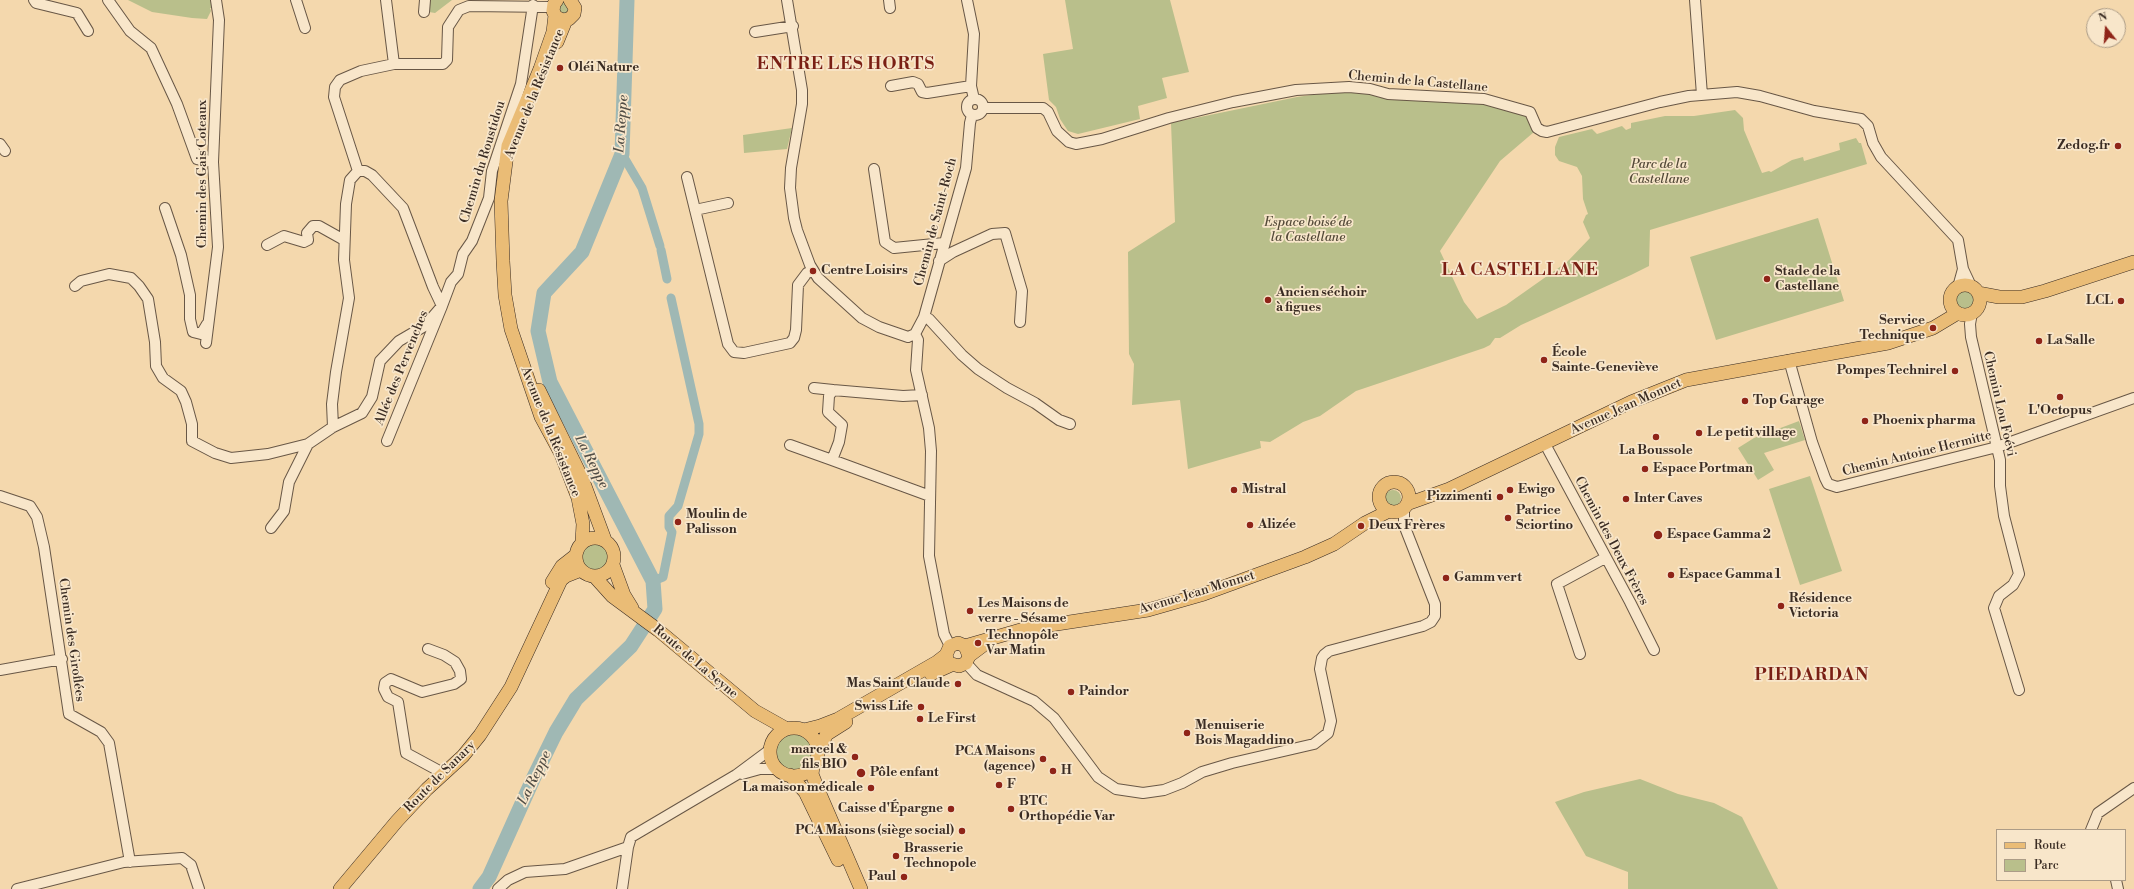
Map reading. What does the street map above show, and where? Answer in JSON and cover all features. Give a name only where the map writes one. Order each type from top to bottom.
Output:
[{"type":"main road","name":"Avenue de la Résistance","points":[[572,1],[575,8],[574,14],[558,10],[540,87],[504,169],[501,226],[505,295],[509,318],[516,345],[541,417],[562,454],[577,493],[583,524],[582,542]]},
{"type":"main road","points":[[1969,288],[1999,297],[2013,298],[2045,291],[2133,265]]},
{"type":"main road","points":[[1965,313],[1980,300],[1969,288]]},
{"type":"main road","name":"Avenue Jean Monnet","points":[[1405,506],[1437,494],[1631,402],[1686,380],[1888,343],[1921,334],[1965,313],[1952,292],[1969,288]]},
{"type":"main road","points":[[1965,313],[1999,297]]},
{"type":"main road","name":"Avenue de la Résistance","points":[[516,345],[582,478],[605,540]]},
{"type":"main road","points":[[1407,490],[1408,500],[1400,511],[1390,512],[1382,506],[1379,498],[1382,488],[1390,483],[1400,484],[1407,490],[1437,494]]},
{"type":"main road","name":"Avenue Jean Monnet","points":[[1365,523],[1379,498]]},
{"type":"main road","name":"Avenue Jean Monnet","points":[[949,655],[959,666],[966,655],[995,638],[1024,629],[1148,610],[1186,599],[1250,578],[1305,557],[1334,544],[1365,523],[1390,512]]},
{"type":"main road","points":[[593,537],[605,540],[613,548],[613,565],[605,574],[594,576],[581,570],[576,555],[582,542],[593,537]]},
{"type":"main road","name":"Route de Sanary","points":[[525,655],[545,595],[562,566],[576,555]]},
{"type":"main road","name":"Route de La Seyne","points":[[613,565],[624,595],[635,613]]},
{"type":"main road","name":"Route de Sanary","points":[[340,889],[397,821],[443,773],[463,756],[485,729],[511,687],[561,580],[566,576],[581,570]]},
{"type":"main road","name":"Route de La Seyne","points":[[594,576],[612,596],[658,630],[755,711],[787,729]]},
{"type":"main road","name":"Avenue Jean Monnet","points":[[818,750],[827,734],[933,673],[958,643],[966,655]]},
{"type":"main road","name":"Avenue Jean Monnet","points":[[804,730],[838,719],[949,655]]},
{"type":"main road","name":"Route de La Seyne","points":[[755,711],[772,745]]},
{"type":"main road","points":[[790,775],[798,775],[813,767],[816,762],[818,750],[814,738],[804,730],[787,729],[777,735],[772,745],[773,763],[777,769],[790,775],[805,792],[813,805],[852,889]]},
{"type":"main road","points":[[813,767],[815,783],[861,889]]},
{"type":"street","points":[[34,0],[36,3],[77,13],[88,31]]},
{"type":"street","points":[[108,0],[130,31],[150,48],[177,104],[197,159],[213,162]]},
{"type":"street","name":"Chemin des Gais Coteaux","points":[[206,343],[207,324],[218,247],[213,162],[219,20],[216,0]]},
{"type":"street","points":[[296,0],[305,28]]},
{"type":"street","points":[[386,0],[394,64]]},
{"type":"street","points":[[424,12],[425,0]]},
{"type":"street","points":[[787,0],[793,26],[802,90],[802,104],[791,168],[790,188],[794,218],[813,271],[862,318],[879,327],[913,340]]},
{"type":"street","points":[[967,0],[974,34],[971,86],[974,99]]},
{"type":"street","points":[[1695,0],[1702,95]]},
{"type":"street","points":[[358,170],[334,97],[335,87],[340,80],[361,71],[394,64],[443,64],[447,60],[448,27],[459,10],[469,6],[496,3],[533,5],[558,10]]},
{"type":"street","name":"Chemin du Roustidou","points":[[75,286],[81,281],[109,274],[131,278],[139,286],[148,299],[155,342],[156,366],[163,378],[181,391],[192,424],[192,441],[224,457],[231,458],[268,454],[308,444],[333,428],[362,413],[372,397],[380,361],[399,341],[423,327],[442,306],[452,282],[458,274],[463,254],[472,241],[489,198],[492,171],[521,84],[533,5]]},
{"type":"street","points":[[755,32],[793,26]]},
{"type":"street","points":[[891,86],[913,82],[918,84],[922,92],[927,93],[971,86]]},
{"type":"street","name":"Chemin de la Castellane","points":[[983,108],[1043,108],[1048,112],[1057,131],[1069,142],[1076,144],[1102,139],[1169,118],[1233,102],[1296,90],[1349,87],[1370,89],[1388,94],[1484,99],[1530,112],[1538,128],[1547,132],[1660,102],[1702,95],[1737,92],[1760,96],[1814,111],[1861,119],[1868,126],[1873,143],[1881,157],[1958,240],[1963,268],[1969,288]]},
{"type":"street","points":[[974,99],[982,103],[983,108],[979,114],[972,115],[967,108],[970,101],[974,99]]},
{"type":"street","name":"Chemin de Saint-Roch","points":[[949,655],[929,556],[930,443],[916,370],[913,340],[924,317],[966,168],[972,115]]},
{"type":"street","points":[[874,169],[885,242],[894,248],[944,243]]},
{"type":"street","points":[[358,170],[365,171],[372,175],[403,208],[433,287],[442,306]]},
{"type":"street","points":[[333,428],[332,404],[349,298],[344,260],[346,204],[350,180],[358,170]]},
{"type":"street","points":[[687,177],[728,344],[734,352],[744,353],[790,343],[794,338],[796,330],[798,285],[807,273],[813,271]]},
{"type":"street","points":[[695,210],[728,203]]},
{"type":"street","name":"Chemin des Gais Coteaux","points":[[165,208],[180,255],[190,295],[190,319],[193,332],[201,334],[207,324]]},
{"type":"street","points":[[267,245],[284,236],[304,242],[308,240],[308,233],[313,226],[319,226],[344,240]]},
{"type":"street","points":[[939,262],[953,252],[992,234],[1005,233],[1022,291],[1020,322]]},
{"type":"street","name":"Allée des Pervenches","points":[[387,441],[442,306]]},
{"type":"street","name":"Chemin Lou Foévi","points":[[1965,313],[2000,460],[2000,486],[2004,516],[2019,574],[2013,585],[1999,596],[1994,608],[2018,690]]},
{"type":"street","points":[[924,317],[929,319],[962,355],[978,369],[1007,388],[1035,403],[1059,420],[1070,424]]},
{"type":"street","name":"Chemin Antoine Hermitte","points":[[1789,360],[1812,442],[1828,484],[1837,487],[1997,447],[2134,398]]},
{"type":"street","points":[[814,388],[903,396],[922,395]]},
{"type":"street","points":[[832,460],[839,442],[842,425],[828,412],[829,396],[833,390]]},
{"type":"street","points":[[271,528],[284,511],[289,482],[308,444]]},
{"type":"street","points":[[790,444],[930,496]]},
{"type":"street","name":"Chemin des Deux Frères","points":[[1545,444],[1630,602],[1654,650]]},
{"type":"street","name":"Chemin des Giroflées","points":[[0,496],[30,506],[37,518],[44,547],[62,659],[69,714],[102,732],[109,744],[130,862]]},
{"type":"street","points":[[966,655],[977,674],[1034,701],[1054,718],[1098,777],[1116,788],[1143,793],[1164,790],[1182,783],[1202,772],[1232,762],[1317,743],[1328,733],[1331,721],[1320,669],[1322,658],[1329,650],[1423,626],[1431,622],[1435,616],[1435,604],[1404,525],[1405,506]]},
{"type":"street","points":[[1390,512],[1404,525]]},
{"type":"street","points":[[1580,654],[1556,584],[1605,558]]},
{"type":"street","points":[[428,649],[444,655],[455,662],[460,671],[461,679],[454,684],[422,692],[391,679],[385,683],[384,689],[388,697],[398,702],[406,753],[443,773]]},
{"type":"street","points":[[0,670],[62,659]]},
{"type":"street","points":[[498,889],[508,880],[525,872],[565,869],[628,844],[638,832],[736,775],[772,745]]},
{"type":"street","points":[[736,775],[760,769],[777,769]]},
{"type":"street","points":[[2091,829],[2098,813],[2134,788]]},
{"type":"street","points":[[622,889],[628,844]]},
{"type":"street","points":[[17,889],[130,862],[182,858],[191,865],[199,889]]},
{"type":"green space","points":[[128,0],[212,0],[213,8],[210,8],[211,11],[207,19],[192,18],[152,12]]},
{"type":"green space","points":[[430,0],[452,0],[435,13],[429,12]]},
{"type":"green space","points":[[570,0],[573,2],[563,20],[556,1]]},
{"type":"green space","points":[[1065,0],[1170,0],[1189,72],[1162,78],[1167,98],[1138,106],[1140,119],[1078,134],[1068,131],[1060,119],[1056,107],[1049,100],[1043,54],[1073,49]]},
{"type":"green space","name":"Espace boisé de la Castellane","points":[[1325,93],[1447,98],[1528,112],[1534,132],[1500,161],[1440,251],[1464,302],[1477,319],[1506,305],[1567,262],[1590,238],[1583,222],[1588,214],[1583,199],[1582,176],[1577,167],[1559,161],[1555,155],[1555,147],[1559,137],[1592,129],[1597,134],[1622,126],[1626,130],[1631,128],[1631,123],[1665,116],[1694,116],[1735,110],[1743,118],[1744,130],[1762,173],[1769,171],[1771,172],[1792,160],[1803,157],[1804,161],[1840,150],[1839,143],[1856,138],[1859,143],[1861,143],[1867,164],[1650,230],[1649,266],[1521,325],[1500,338],[1495,338],[1490,345],[1484,348],[1356,391],[1320,416],[1303,422],[1270,442],[1260,441],[1261,448],[1188,469],[1180,400],[1132,405],[1134,364],[1129,354],[1128,252],[1175,222],[1171,123],[1297,97]]},
{"type":"green space","points":[[792,128],[787,149],[744,153],[743,135]]},
{"type":"green space","name":"Stade de la Castellane","points":[[1818,218],[1844,301],[1716,340],[1690,257]]},
{"type":"green space","points":[[1961,291],[1969,291],[1974,296],[1972,307],[1969,309],[1961,309],[1956,304],[1956,296]]},
{"type":"green space","points":[[1799,421],[1805,440],[1764,453],[1774,470],[1758,480],[1738,448],[1754,438]]},
{"type":"green space","points":[[1810,476],[1842,571],[1800,585],[1769,489]]},
{"type":"green space","points":[[1393,490],[1399,492],[1401,498],[1399,504],[1393,506],[1387,504],[1385,498],[1387,492]]},
{"type":"green space","points":[[591,538],[599,538],[609,543],[613,550],[613,564],[609,571],[599,576],[591,576],[581,571],[579,568],[576,561],[576,553],[581,543],[584,541]]},
{"type":"green space","points":[[794,728],[803,730],[811,735],[816,743],[818,752],[816,761],[811,769],[803,774],[794,776],[785,774],[777,769],[772,761],[770,752],[772,743],[777,735],[785,730]]},
{"type":"green space","points":[[1640,779],[1678,794],[1714,803],[1742,817],[1778,889],[1628,889],[1628,872],[1586,856],[1555,802],[1584,792]]},
{"type":"waterway","name":"La Reppe","points":[[480,889],[489,877],[556,732],[576,699],[631,646],[655,609],[653,581],[550,382],[538,331],[544,293],[582,252],[622,154],[627,0]]},
{"type":"waterway","points":[[622,154],[642,188],[660,246]]},
{"type":"waterway","points":[[661,250],[667,279]]},
{"type":"waterway","points":[[653,581],[663,577],[672,532],[669,527],[669,516],[678,506],[699,434],[699,424],[671,298]]},
{"type":"place","name":"Oléi Nature","points":[[560,68]]},
{"type":"place","name":"Zedog.fr","points":[[2118,146]]},
{"type":"place","name":"Centre Loisirs","points":[[813,271]]},
{"type":"place","name":"Stade de la Castellane","points":[[1767,279]]},
{"type":"place","name":"Ancien séchoir à figues","points":[[1268,300]]},
{"type":"place","name":"LCL","points":[[2121,301]]},
{"type":"place","name":"Service Technique","points":[[1933,328]]},
{"type":"place","name":"La Salle","points":[[2039,341]]},
{"type":"place","name":"École Sainte-Geneviève","points":[[1544,360]]},
{"type":"place","name":"Pompes Technirel","points":[[1955,371]]},
{"type":"place","name":"L'Octopus","points":[[2060,397]]},
{"type":"place","name":"Top Garage","points":[[1745,401]]},
{"type":"place","name":"Phoenix pharma","points":[[1865,421]]},
{"type":"place","name":"Le petit village","points":[[1699,433]]},
{"type":"place","name":"La Boussole","points":[[1656,437]]},
{"type":"place","name":"Espace Portman","points":[[1645,469]]},
{"type":"place","name":"Mistral","points":[[1234,490]]},
{"type":"place","name":"Ewigo","points":[[1510,490]]},
{"type":"place","name":"Pizzimenti","points":[[1500,497]]},
{"type":"place","name":"Inter Caves","points":[[1626,499]]},
{"type":"place","name":"Patrice Sciortino","points":[[1508,518]]},
{"type":"place","name":"Moulin de Palisson","points":[[678,522]]},
{"type":"place","name":"Alizée","points":[[1250,525]]},
{"type":"place","name":"Deux Frères","points":[[1361,526]]},
{"type":"place","name":"Espace Gamma 2","points":[[1658,535]]},
{"type":"place","name":"Espace Gamma 1","points":[[1671,575]]},
{"type":"place","name":"Gamm vert","points":[[1446,578]]},
{"type":"place","name":"Résidence Victoria","points":[[1781,606]]},
{"type":"place","name":"Les Maisons de verre - Sésame","points":[[970,611]]},
{"type":"place","name":"Technopôle Var Matin","points":[[978,643]]},
{"type":"place","name":"Mas Saint Claude","points":[[958,684]]},
{"type":"place","name":"Paindor","points":[[1071,692]]},
{"type":"place","name":"Swiss Life","points":[[921,707]]},
{"type":"place","name":"Le First","points":[[920,719]]},
{"type":"place","name":"Menuiserie Bois Magaddino","points":[[1187,733]]},
{"type":"place","name":"marcel & fils BIO","points":[[855,757]]},
{"type":"place","name":"PCA Maisons (agence)","points":[[1043,759]]},
{"type":"place","name":"H","points":[[1053,771]]},
{"type":"place","name":"Pôle enfant","points":[[861,773]]},
{"type":"place","name":"F","points":[[999,785]]},
{"type":"place","name":"La maison médicale","points":[[871,788]]},
{"type":"place","name":"Caisse d'Épargne","points":[[951,809]]},
{"type":"place","name":"BTC Orthopédie Var","points":[[1011,809]]},
{"type":"place","name":"PCA Maisons (siège social)","points":[[962,831]]},
{"type":"place","name":"Brasserie Technopole","points":[[896,856]]},
{"type":"place","name":"Paul","points":[[904,877]]},
{"type":"district","name":"ENTRE LES HORTS","points":[[846,65]]},
{"type":"district","name":"LA CASTELLANE","points":[[1520,271]]},
{"type":"district","name":"PIEDARDAN","points":[[1812,676]]},
{"type":"park label","name":"Parc de la Castellane","points":[[1659,172]]}]
